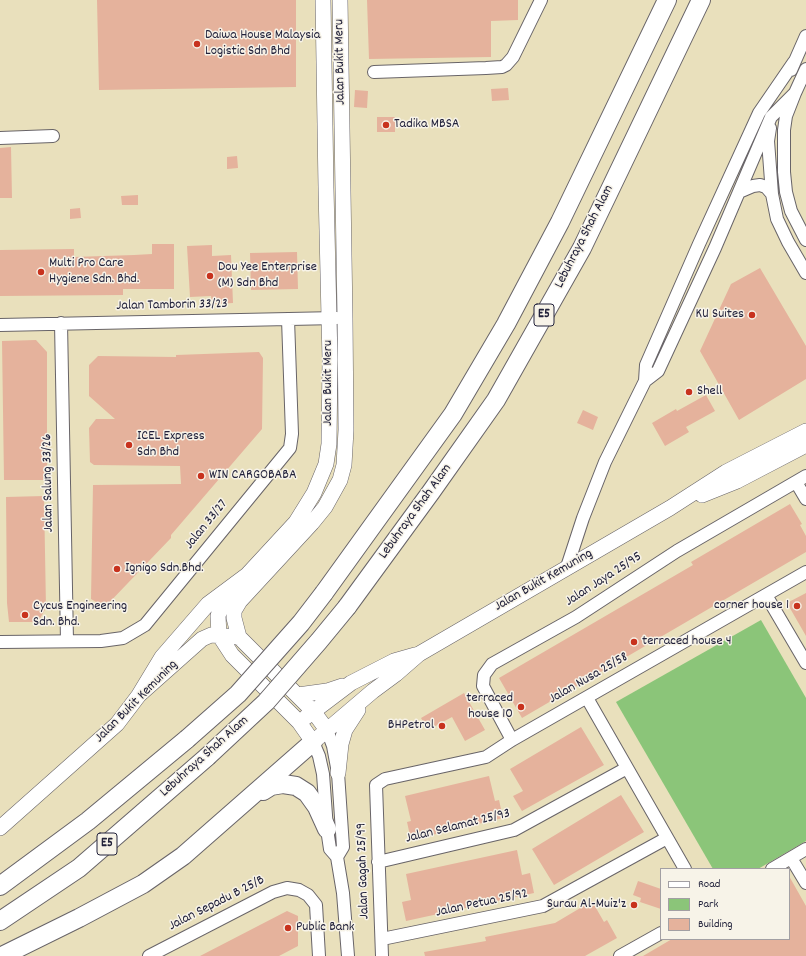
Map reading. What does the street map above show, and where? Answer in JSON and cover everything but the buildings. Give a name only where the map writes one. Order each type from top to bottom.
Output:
[{"type":"highway","name":"Lebuhraya Shah Alam","points":[[0,886],[88,821],[187,739],[238,694],[291,634],[324,593],[453,414],[506,324],[560,222],[667,0]]},
{"type":"highway","name":"Lebuhraya Shah Alam","points":[[0,921],[79,868],[207,758],[266,702],[347,606],[427,498],[496,400],[582,248],[701,0]]},
{"type":"highway","points":[[2,956],[143,884],[183,856],[313,742]]},
{"type":"highway","points":[[252,797],[271,786],[284,784],[296,786],[307,793],[317,806],[327,829]]},
{"type":"main road","name":"Jalan Bukit Meru","points":[[139,696],[162,657],[208,604],[247,575],[296,522],[314,494],[326,464],[329,444],[330,360],[323,0]]},
{"type":"main road","name":"Jalan Bukit Meru","points":[[238,637],[234,610],[325,507],[340,480],[344,465],[346,430],[346,318],[340,0]]},
{"type":"main road","name":"Jalan Bukit Kemuning","points":[[313,742],[419,654],[670,508],[726,472],[806,431]]},
{"type":"main road","name":"Jalan Bukit Kemuning","points":[[670,508],[737,481],[806,445]]},
{"type":"main road","points":[[247,575],[225,598],[222,604],[218,616],[219,635],[232,655],[299,722],[313,742]]},
{"type":"main road","name":"Jalan Bukit Kemuning","points":[[0,828],[117,724],[139,696],[202,639],[212,635],[238,637]]},
{"type":"main road","points":[[238,637],[298,695],[313,711],[327,730]]},
{"type":"main road","name":"Jalan Bukit Kemuning","points":[[299,722],[351,683],[394,661],[419,654]]},
{"type":"main road","points":[[298,695],[327,691],[351,683]]},
{"type":"main road","points":[[338,773],[341,744],[345,730],[373,691]]},
{"type":"street","points":[[374,72],[497,67],[506,65],[513,57],[541,0]]},
{"type":"street","points":[[645,381],[658,371],[715,248],[806,36]]},
{"type":"street","points":[[567,567],[583,518],[602,469],[645,381],[646,366],[699,244],[759,113],[794,62]]},
{"type":"street","points":[[806,70],[786,116],[784,130],[784,172],[786,192],[791,211],[806,240]]},
{"type":"street","points":[[795,93],[771,117],[768,140],[772,194],[777,219],[806,274]]},
{"type":"street","points":[[0,138],[53,136]]},
{"type":"street","points":[[739,192],[753,186],[760,185],[766,187],[772,194]]},
{"type":"street","name":"Jalan Tamborin 33/23","points":[[0,325],[346,318]]},
{"type":"street","name":"Jalan 33/27","points":[[0,642],[101,641],[123,638],[145,626],[290,448],[292,434],[288,319]]},
{"type":"street","name":"Jalan Salung 33/26","points":[[61,323],[66,641]]},
{"type":"street","points":[[801,479],[806,499]]},
{"type":"street","name":"Jalan Jaya 25/95","points":[[512,740],[483,686],[484,675],[492,664],[576,617],[677,552],[801,479]]},
{"type":"street","name":"Jalan Nusa 25/58","points":[[376,785],[385,779],[486,757],[512,740],[806,572]]},
{"type":"street","points":[[766,595],[806,663]]},
{"type":"street","points":[[586,698],[684,868]]},
{"type":"street","points":[[327,730],[333,746],[338,773],[343,846],[337,857]]},
{"type":"street","points":[[313,742],[319,756],[323,774],[330,849],[337,857],[343,893],[348,956]]},
{"type":"street","name":"Jalan Selamat 25/93","points":[[378,862],[514,830],[627,768]]},
{"type":"street","name":"Jalan Gagah 25/99","points":[[376,785],[382,956]]},
{"type":"street","name":"Jalan Petua 25/92","points":[[382,939],[543,906],[667,838]]},
{"type":"street","points":[[774,868],[806,849]]},
{"type":"street","points":[[791,858],[804,875]]},
{"type":"street","name":"Jalan Sepadu B 25/B","points":[[149,956],[273,892],[287,888],[300,890],[308,895],[316,905],[319,956]]},
{"type":"street","points":[[620,956],[660,934]]},
{"type":"green space","points":[[761,620],[806,698],[806,841],[760,868],[712,868],[616,702]]},
{"type":"place","name":"Daiwa House Malaysia Logistic Sdn Bhd","points":[[197,44]]},
{"type":"place","name":"Tadika MBSA","points":[[386,125]]},
{"type":"place","name":"Multi Pro Care Hygiene Sdn. Bhd.","points":[[41,272]]},
{"type":"place","name":"Dou Yee Enterprise (M) Sdn Bhd","points":[[210,276]]},
{"type":"place","name":"KU Suites","points":[[752,315]]},
{"type":"place","name":"Shell","points":[[689,392]]},
{"type":"place","name":"ICEL Express Sdn Bhd","points":[[129,445]]},
{"type":"place","name":"WIN CARGOBABA","points":[[201,476]]},
{"type":"place","name":"Ignigo Sdn.Bhd.","points":[[117,569]]},
{"type":"place","name":"corner house 1","points":[[797,606]]},
{"type":"place","name":"Cycus Engineering Sdn. Bhd.","points":[[25,615]]},
{"type":"place","name":"terraced house 4","points":[[634,642]]},
{"type":"place","name":"terraced house 10","points":[[521,707]]},
{"type":"place","name":"BHPetrol","points":[[442,726]]},
{"type":"place","name":"Surau Al-Muiz'z","points":[[634,905]]},
{"type":"place","name":"Public Bank","points":[[288,928]]}]
